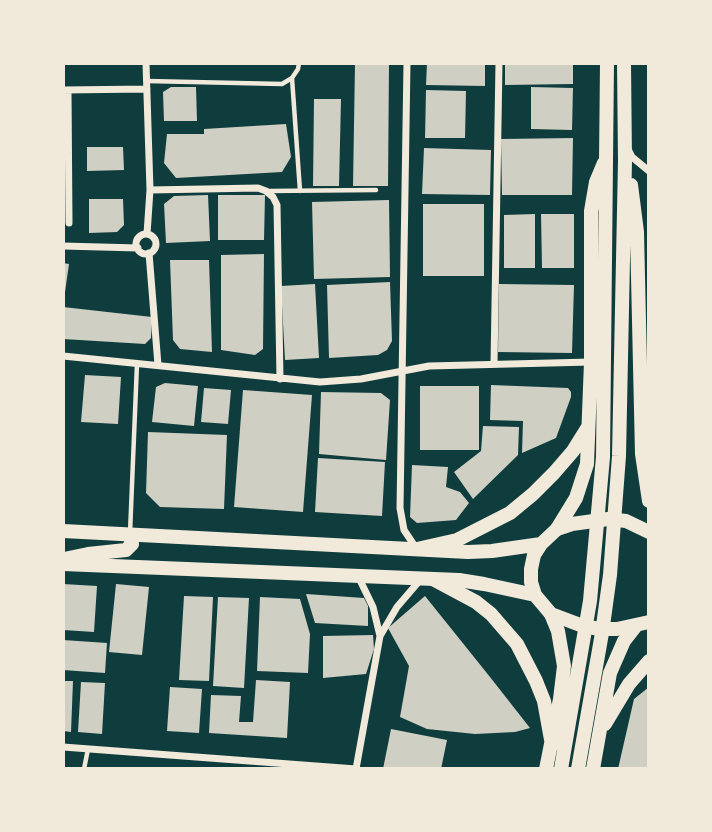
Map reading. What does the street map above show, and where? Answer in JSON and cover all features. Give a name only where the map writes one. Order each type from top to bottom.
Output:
[{"type":"main road","points":[[561,769],[596,554],[603,457],[607,63]]},
{"type":"main road","points":[[578,769],[593,691],[610,575],[619,456],[625,160],[624,63]]},
{"type":"main road","points":[[547,769],[564,666],[558,631],[551,614],[535,596],[531,569],[534,555],[541,544],[568,514],[582,482],[588,456],[591,211],[596,182],[607,156]]},
{"type":"main road","points":[[625,160],[637,232],[644,367],[642,464],[649,501]]},
{"type":"main road","points":[[643,403],[649,439]]},
{"type":"main road","points":[[416,549],[457,540],[510,513],[554,473],[589,426]]},
{"type":"main road","points":[[557,529],[590,520],[608,519],[626,522],[649,532]]},
{"type":"main road","points":[[63,531],[416,549],[492,551],[541,544]]},
{"type":"main road","points":[[63,562],[88,554],[126,550],[132,544],[130,536]]},
{"type":"main road","points":[[63,562],[427,579],[485,584],[535,596]]},
{"type":"main road","points":[[427,579],[483,608],[505,628],[537,681],[544,701],[552,745]]},
{"type":"main road","points":[[551,614],[592,627],[617,629],[649,622]]},
{"type":"main road","points":[[593,769],[610,673],[624,641],[635,627]]},
{"type":"main road","points":[[597,745],[616,703],[649,661]]},
{"type":"street","points":[[146,63],[149,190],[147,234]]},
{"type":"street","points":[[407,63],[401,520],[416,549]]},
{"type":"street","points":[[494,364],[499,63]]},
{"type":"street","points":[[69,223],[65,90],[147,85]]},
{"type":"street","points":[[625,143],[632,157],[649,172]]},
{"type":"street","points":[[149,190],[246,188],[266,191],[273,197],[276,205],[280,379]]},
{"type":"street","points":[[138,248],[138,238],[147,234]]},
{"type":"street","points":[[63,246],[138,248],[143,253],[149,253],[156,242],[147,234]]},
{"type":"street","points":[[149,253],[158,365]]},
{"type":"street","points":[[63,356],[280,379],[341,382],[429,366],[591,362]]},
{"type":"street","points":[[358,576],[373,607],[380,636]]},
{"type":"street","points":[[63,747],[356,769],[380,636],[397,607],[427,579]]},
{"type":"lane","points":[[147,85],[282,84],[292,78],[299,63]]},
{"type":"lane","points":[[292,78],[300,191]]},
{"type":"lane","points":[[266,191],[376,190]]},
{"type":"lane","points":[[130,536],[137,363]]},
{"type":"lane","points":[[84,769],[88,749]]},
{"type":"building","points":[[355,63],[389,63],[388,186],[353,186]]},
{"type":"building","points":[[427,63],[485,63],[485,86],[426,85]]},
{"type":"building","points":[[505,63],[573,63],[573,84],[505,85]]},
{"type":"building","points":[[171,87],[196,87],[197,121],[164,121],[163,92]]},
{"type":"building","points":[[531,87],[573,88],[572,130],[531,129]]},
{"type":"building","points":[[426,90],[466,91],[465,138],[425,138]]},
{"type":"building","points":[[314,99],[341,99],[339,186],[313,186]]},
{"type":"building","points":[[286,124],[291,157],[282,172],[176,178],[164,163],[167,134],[204,134],[204,129]]},
{"type":"building","points":[[573,138],[572,195],[502,195],[501,139]]},
{"type":"building","points":[[87,147],[123,147],[124,170],[87,171]]},
{"type":"building","points":[[424,148],[491,150],[490,195],[422,194]]},
{"type":"building","points":[[208,195],[210,241],[166,243],[164,204],[174,196]]},
{"type":"building","points":[[218,195],[265,195],[264,240],[218,240]]},
{"type":"building","points":[[89,199],[123,199],[124,225],[117,232],[89,233]]},
{"type":"building","points":[[389,200],[390,277],[314,279],[312,202]]},
{"type":"building","points":[[423,204],[484,204],[484,276],[423,276]]},
{"type":"building","points":[[535,214],[535,268],[504,268],[504,215]]},
{"type":"building","points":[[541,214],[574,214],[574,268],[542,268]]},
{"type":"building","points":[[264,254],[263,349],[255,355],[221,350],[221,255]]},
{"type":"building","points":[[170,260],[209,260],[212,352],[180,349],[173,340]]},
{"type":"building","points":[[63,263],[69,264],[65,292],[63,292]]},
{"type":"building","points":[[390,282],[392,341],[387,350],[378,355],[329,358],[327,285]]},
{"type":"building","points":[[315,284],[319,358],[285,360],[281,286]]},
{"type":"building","points":[[499,284],[574,285],[572,353],[498,352]]},
{"type":"building","points":[[63,307],[152,317],[151,338],[145,344],[63,339]]},
{"type":"building","points":[[85,375],[121,377],[118,424],[81,422]]},
{"type":"building","points":[[165,383],[198,386],[194,426],[152,422],[156,387]]},
{"type":"building","points":[[491,385],[568,388],[571,397],[556,438],[522,453],[523,421],[490,420]]},
{"type":"building","points":[[420,386],[479,386],[479,450],[420,450]]},
{"type":"building","points":[[204,388],[231,390],[228,424],[201,422]]},
{"type":"building","points":[[243,390],[312,395],[303,512],[234,507]]},
{"type":"building","points":[[321,392],[381,393],[390,400],[386,460],[319,454]]},
{"type":"building","points":[[483,426],[519,427],[518,455],[473,499],[454,472],[481,451]]},
{"type":"building","points":[[148,432],[227,435],[224,509],[160,507],[146,493]]},
{"type":"building","points":[[318,458],[385,462],[382,516],[315,512]]},
{"type":"building","points":[[412,465],[448,467],[446,487],[460,492],[469,503],[456,520],[417,523],[410,517]]},
{"type":"building","points":[[63,584],[97,586],[94,632],[63,630]]},
{"type":"building","points":[[116,584],[149,587],[142,655],[109,652]]},
{"type":"building","points":[[306,594],[364,598],[368,606],[368,626],[315,623]]},
{"type":"building","points":[[184,596],[213,597],[209,681],[179,680]]},
{"type":"building","points":[[425,596],[530,728],[515,732],[475,734],[427,729],[400,717],[409,666],[388,628]]},
{"type":"building","points":[[218,597],[249,598],[244,688],[213,686]]},
{"type":"building","points":[[260,597],[300,599],[310,634],[308,673],[257,671]]},
{"type":"building","points":[[373,635],[374,649],[366,674],[323,678],[323,636]]},
{"type":"building","points":[[63,640],[107,643],[105,673],[63,670]]},
{"type":"building","points":[[256,680],[290,682],[287,738],[209,733],[211,695],[241,696],[239,722],[253,722]]},
{"type":"building","points":[[63,681],[73,681],[71,732],[63,731]]},
{"type":"building","points":[[81,682],[105,683],[102,734],[78,732]]},
{"type":"building","points":[[170,687],[202,689],[199,733],[167,731]]},
{"type":"building","points":[[649,687],[649,769],[618,769],[634,699]]},
{"type":"building","points":[[391,729],[447,740],[441,769],[383,769]]}]
